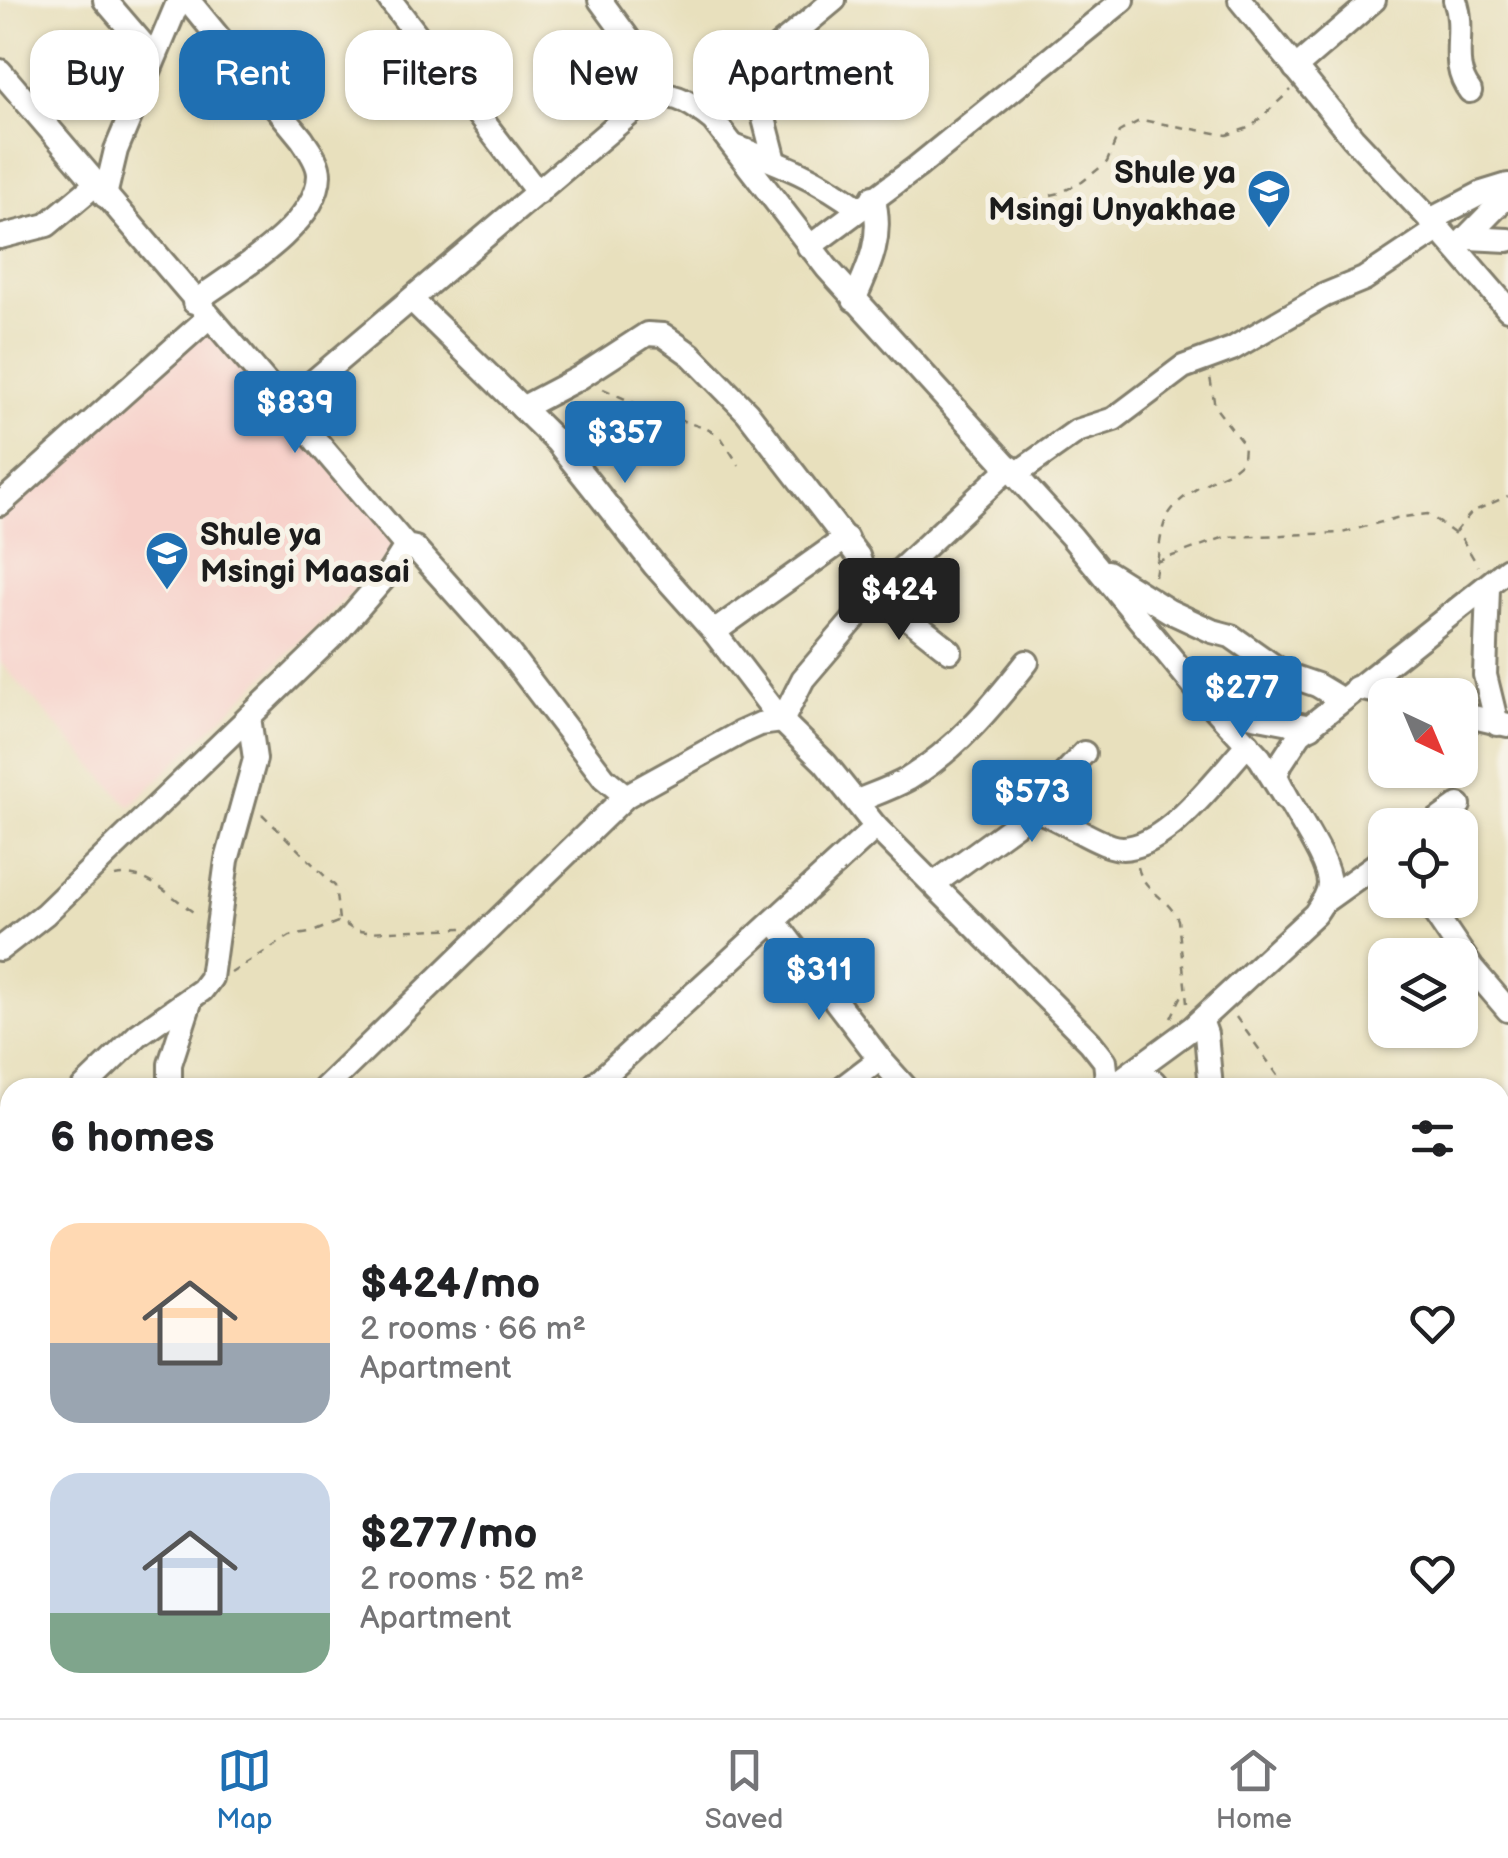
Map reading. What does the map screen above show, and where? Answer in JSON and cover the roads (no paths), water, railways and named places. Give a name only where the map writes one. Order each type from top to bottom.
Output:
[{"type":"street","points":[[105,0],[130,30]]},
{"type":"street","points":[[159,46],[179,0]]},
{"type":"street","points":[[0,504],[202,309],[288,233],[315,192],[319,175],[316,161],[188,0]]},
{"type":"street","points":[[390,0],[538,193]]},
{"type":"street","points":[[600,0],[622,30]]},
{"type":"street","points":[[797,30],[834,0]]},
{"type":"street","points":[[810,247],[917,167],[1124,0]]},
{"type":"street","points":[[1240,0],[1353,138],[1434,224],[1462,243],[1508,309]]},
{"type":"street","points":[[1298,72],[1374,0]]},
{"type":"street","points":[[1455,0],[1461,30],[1457,64],[1470,91]]},
{"type":"street","points":[[0,70],[406,546],[415,548],[508,652],[604,778],[626,796]]},
{"type":"street","points":[[0,255],[9,236],[56,219],[100,190],[128,120]]},
{"type":"street","points":[[286,405],[623,120]]},
{"type":"street","points":[[709,120],[854,300],[1013,470],[1248,744],[1326,866],[1329,886],[1322,903]]},
{"type":"street","points":[[764,120],[775,161]]},
{"type":"street","points":[[734,146],[866,203],[878,215],[877,241],[854,300]]},
{"type":"street","points":[[782,721],[802,678],[872,598],[1013,470],[1077,431],[1114,419],[1183,367],[1232,348],[1325,295],[1364,279],[1434,224],[1482,193],[1508,185]]},
{"type":"street","points":[[1462,243],[1508,195]]},
{"type":"street","points":[[1462,243],[1508,240]]},
{"type":"street","points":[[412,300],[556,442],[714,632],[782,721],[825,763],[876,827],[1099,1052],[1108,1078]]},
{"type":"street","points":[[522,408],[579,378],[646,334],[663,335],[691,355],[747,412],[846,538],[864,568],[872,598],[903,614],[950,650]]},
{"type":"street","points":[[714,632],[846,538]]},
{"type":"street","points":[[0,949],[54,905],[249,718],[370,597],[406,546]]},
{"type":"street","points":[[1096,566],[1150,600],[1230,636],[1285,674],[1349,694],[1368,694]]},
{"type":"street","points":[[1285,798],[1276,775],[1280,762],[1300,734],[1508,569]]},
{"type":"street","points":[[1486,590],[1484,675],[1503,724]]},
{"type":"street","points":[[857,801],[905,781],[937,759],[998,699],[1027,662]]},
{"type":"street","points":[[1199,691],[1243,714],[1311,727]]},
{"type":"street","points":[[93,1078],[138,1035],[192,998],[211,978],[216,960],[216,925],[235,826],[255,760],[249,718]]},
{"type":"street","points":[[1478,718],[1503,724]]},
{"type":"street","points":[[337,1078],[626,796],[740,733],[760,724],[782,721]]},
{"type":"street","points":[[1033,809],[1056,817],[1108,846],[1142,846],[1190,811],[1248,744]]},
{"type":"street","points":[[935,884],[1033,809],[1084,753]]},
{"type":"street","points":[[602,1078],[876,827]]},
{"type":"street","points":[[1125,1078],[1193,1027],[1322,903],[1368,870]]},
{"type":"street","points":[[1438,918],[1472,968],[1508,1010]]},
{"type":"street","points":[[776,922],[897,1078]]},
{"type":"street","points":[[170,1078],[170,1064],[192,998]]},
{"type":"street","points":[[1193,1027],[1206,1034],[1210,1078]]},
{"type":"street","points":[[855,1078],[880,1059]]},
{"type":"street","points":[[1132,1074],[1144,1078]]},
{"type":"place","name":"Shule ya Msingi Unyakhae","points":[[1269,229]]},
{"type":"place","name":"Shule ya Msingi Maasai","points":[[167,591]]}]
